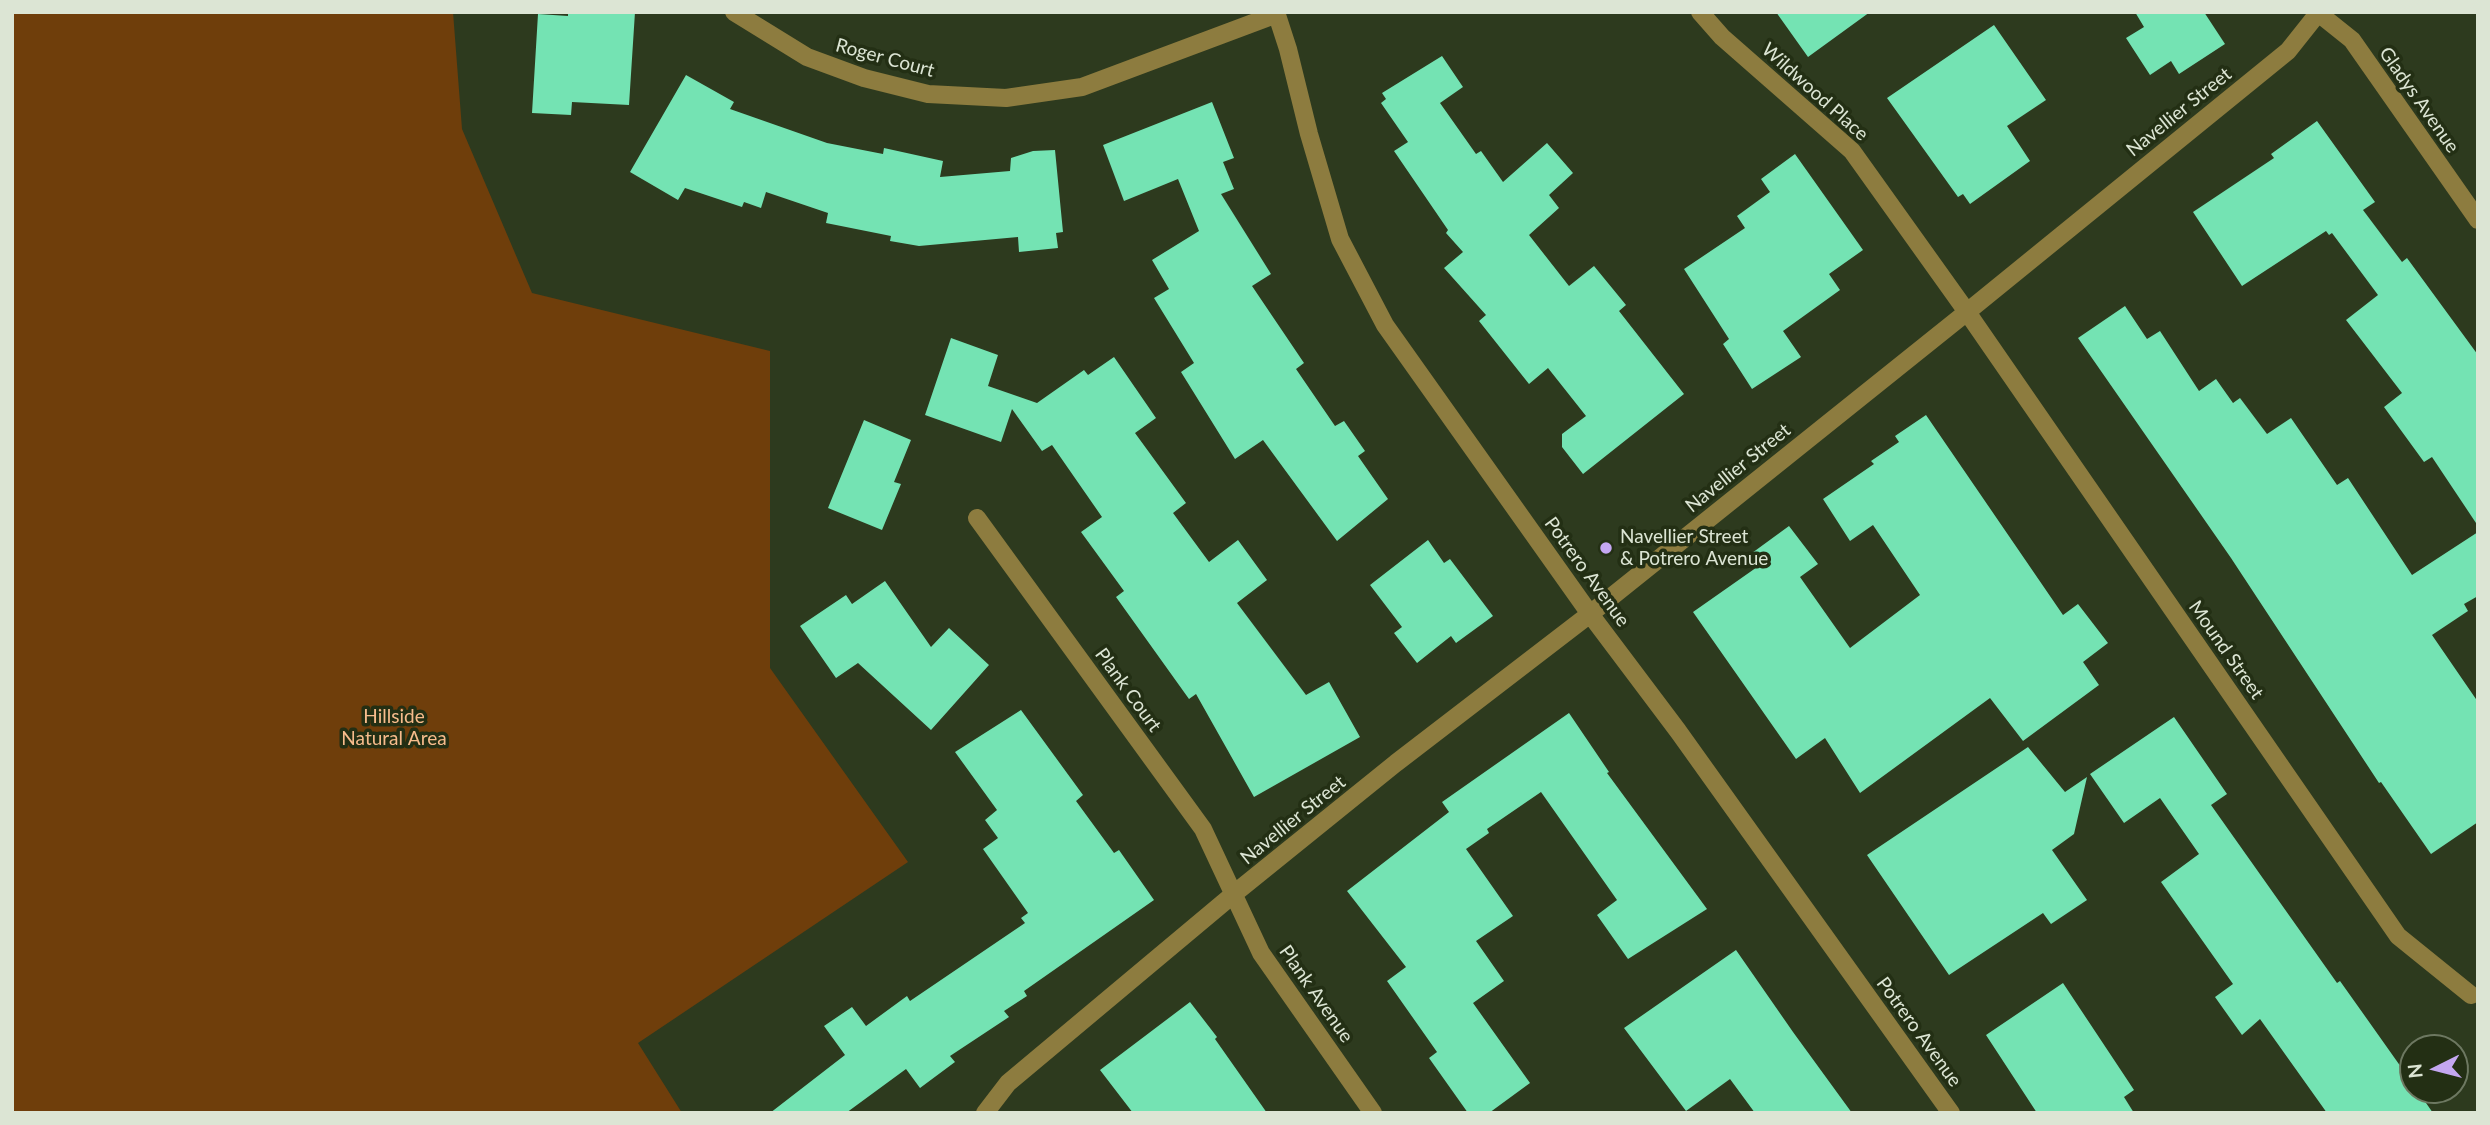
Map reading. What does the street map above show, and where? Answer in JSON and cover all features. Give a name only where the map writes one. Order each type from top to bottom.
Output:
[{"type":"street","name":"Roger Court","points":[[734,12],[807,57],[864,78],[928,94],[1006,98],[1082,87],[1276,13]]},
{"type":"street","name":"Wildwood Place","points":[[1700,12],[1722,37],[1852,151],[1967,312]]},
{"type":"street","name":"Potrero Avenue","points":[[1276,13],[1340,239],[1385,325],[1951,1113]]},
{"type":"street","name":"Navellier Street","points":[[985,1113],[1008,1083],[1235,893],[1396,763],[1590,614],[1967,312],[2288,51],[2318,13]]},
{"type":"street","name":"Gladys Avenue","points":[[2318,13],[2352,40],[2476,213]]},
{"type":"street","name":"Mound Street","points":[[1967,312],[2398,936],[2471,995]]},
{"type":"street","name":"Plank Court","points":[[977,518],[1203,829],[1235,893]]},
{"type":"street","name":"Plank Avenue","points":[[1235,893],[1261,953],[1373,1113]]},
{"type":"green space","name":"Hillside Natural Area","points":[[12,12],[453,12],[462,129],[532,293],[770,351],[770,668],[908,862],[638,1043],[682,1113],[12,1113]]},
{"type":"building","points":[[568,12],[635,12],[629,105],[572,102],[571,115],[532,113],[538,14],[568,16]]},
{"type":"building","points":[[1776,12],[1870,12],[1808,57]]},
{"type":"building","points":[[2135,12],[2204,12],[2225,44],[2179,74],[2171,61],[2150,75],[2126,38],[2144,27]]},
{"type":"building","points":[[1994,25],[2046,100],[2007,126],[2030,161],[1970,204],[1963,194],[1958,197],[1887,98]]},
{"type":"building","points":[[1442,56],[1463,87],[1440,103],[1476,154],[1481,151],[1503,182],[1547,143],[1573,173],[1549,195],[1559,208],[1529,235],[1569,286],[1594,266],[1626,305],[1619,311],[1684,394],[1583,474],[1562,447],[1562,434],[1586,416],[1548,368],[1529,384],[1479,321],[1486,315],[1444,268],[1463,252],[1446,233],[1448,230],[1394,151],[1408,142],[1381,103],[1386,99],[1382,93]]},
{"type":"building","points":[[686,75],[734,102],[730,109],[827,143],[883,154],[884,148],[943,161],[940,177],[1010,171],[1011,158],[1033,151],[1055,150],[1063,232],[1056,233],[1058,248],[1019,252],[1018,237],[919,246],[890,241],[891,236],[826,223],[828,213],[766,192],[761,208],[744,202],[742,207],[685,188],[678,200],[630,172]]},
{"type":"building","points":[[1212,102],[1234,158],[1223,162],[1234,189],[1221,194],[1271,274],[1252,286],[1304,363],[1296,369],[1335,426],[1344,421],[1365,451],[1358,456],[1388,499],[1337,541],[1263,440],[1235,459],[1181,372],[1194,363],[1154,298],[1169,289],[1152,260],[1199,231],[1178,179],[1124,201],[1103,145]]},
{"type":"building","points":[[2317,121],[2375,202],[2363,210],[2402,262],[2407,258],[2478,355],[2478,526],[2432,457],[2424,462],[2384,407],[2402,393],[2346,320],[2378,295],[2332,233],[2329,235],[2326,231],[2242,286],[2193,212],[2274,158],[2271,154]]},
{"type":"building","points":[[1795,154],[1863,250],[1829,274],[1840,290],[1783,331],[1801,357],[1752,389],[1723,344],[1729,339],[1684,269],[1745,228],[1737,216],[1770,192],[1761,179]]},
{"type":"building","points":[[2125,306],[2147,339],[2160,331],[2199,391],[2216,379],[2233,403],[2240,398],[2267,434],[2291,418],[2337,485],[2348,478],[2412,575],[2478,532],[2478,596],[2464,604],[2468,611],[2432,635],[2478,702],[2478,822],[2431,854],[2381,782],[2379,783],[2231,558],[2078,338]]},
{"type":"building","points":[[951,338],[998,355],[988,386],[1037,403],[1084,370],[1088,375],[1114,357],[1156,418],[1135,433],[1186,503],[1173,513],[1209,562],[1238,540],[1267,580],[1237,603],[1306,695],[1329,682],[1360,737],[1254,797],[1196,694],[1189,699],[1116,597],[1124,591],[1081,532],[1102,517],[1052,445],[1042,451],[1012,409],[1001,442],[925,415]]},
{"type":"building","points":[[1926,415],[2063,615],[2078,604],[2108,643],[2083,662],[2099,685],[2023,741],[1990,698],[1860,793],[1825,738],[1796,759],[1693,612],[1760,565],[1752,553],[1789,526],[1818,564],[1800,577],[1850,648],[1920,595],[1873,525],[1850,541],[1823,499],[1874,464],[1871,461],[1899,442],[1895,436]]},
{"type":"building","points":[[864,420],[911,440],[894,482],[901,484],[882,530],[828,508]]},
{"type":"building","points":[[1428,540],[1444,563],[1450,559],[1493,616],[1456,643],[1451,636],[1417,663],[1394,633],[1402,627],[1370,585]]},
{"type":"building","points":[[885,581],[931,647],[949,628],[989,665],[931,730],[858,663],[836,678],[800,626],[846,595],[852,604]]},
{"type":"building","points":[[1021,710],[1083,795],[1076,801],[1114,853],[1119,850],[1154,900],[1024,991],[1027,996],[1004,1011],[1009,1017],[950,1056],[955,1062],[920,1088],[906,1069],[846,1113],[770,1113],[845,1055],[824,1026],[852,1007],[866,1026],[907,996],[910,1001],[1025,923],[1021,918],[1028,913],[983,849],[998,838],[985,820],[997,810],[955,752]]},
{"type":"building","points":[[1569,713],[1609,772],[1607,773],[1707,909],[1628,959],[1597,915],[1617,900],[1541,792],[1487,829],[1489,833],[1466,849],[1513,916],[1476,941],[1504,981],[1473,1003],[1530,1083],[1489,1113],[1468,1113],[1429,1058],[1437,1052],[1387,981],[1406,967],[1347,891],[1449,812],[1442,802]]},
{"type":"building","points":[[2174,717],[2227,794],[2211,805],[2337,983],[2340,981],[2399,1064],[2399,1104],[2427,1104],[2433,1113],[2327,1113],[2260,1019],[2242,1035],[2215,997],[2233,984],[2161,882],[2199,854],[2160,798],[2124,823],[2090,774]]},
{"type":"building","points":[[2028,747],[2065,792],[2087,777],[2074,834],[2052,850],[2087,900],[2051,924],[2043,913],[1949,975],[1867,855]]},
{"type":"building","points":[[1736,950],[1852,1113],[1755,1113],[1730,1079],[1686,1111],[1624,1028]]},
{"type":"building","points":[[2063,983],[2134,1090],[2124,1097],[2134,1113],[2037,1113],[1986,1035]]},
{"type":"building","points":[[1190,1002],[1217,1037],[1215,1039],[1267,1113],[1133,1113],[1100,1070]]},
{"type":"place","name":"Navellier Street & Potrero Avenue","points":[[1606,548]]}]
